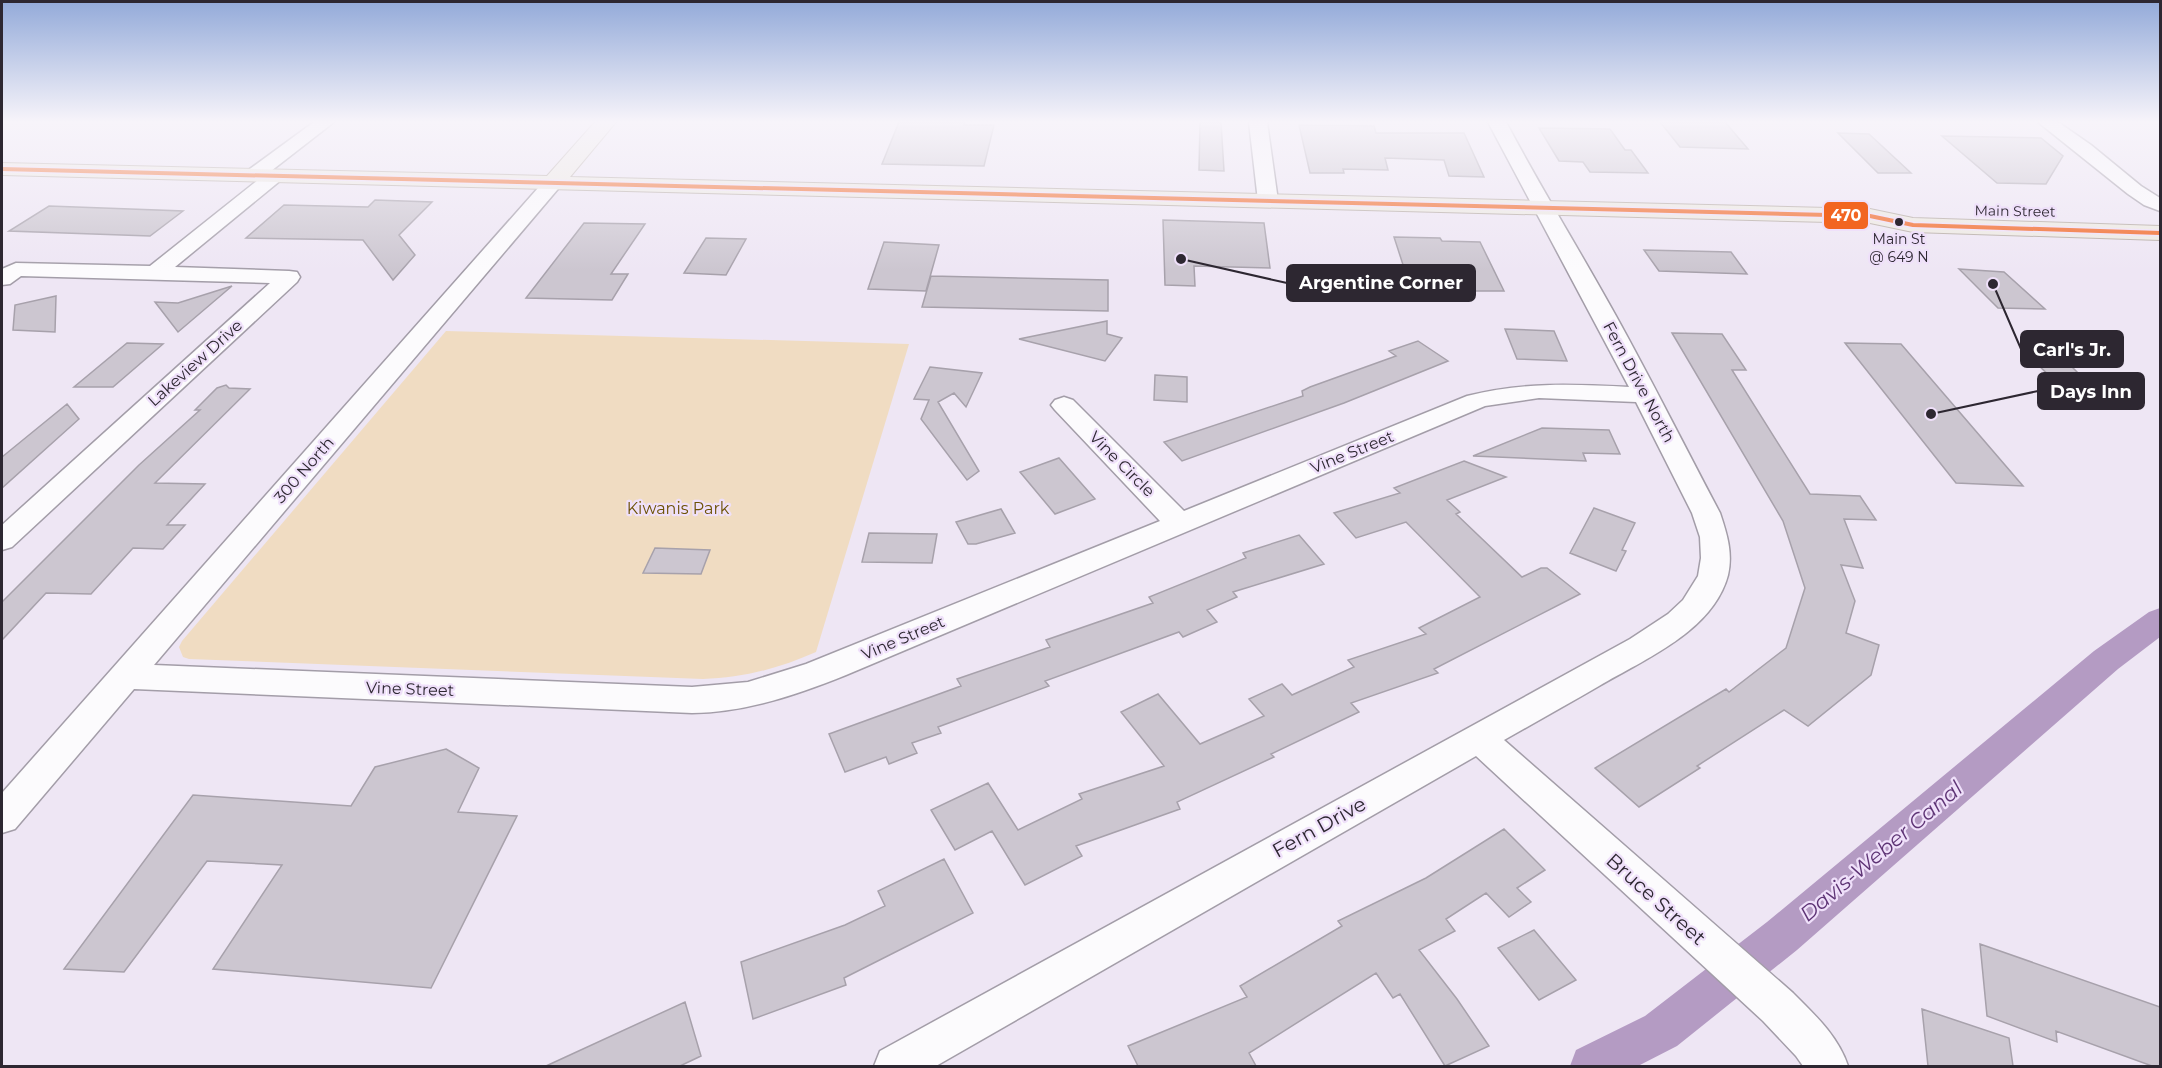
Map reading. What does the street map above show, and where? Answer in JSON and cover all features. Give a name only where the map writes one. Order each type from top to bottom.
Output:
[{"type":"main road","name":"Main Street","points":[[108,172],[1870,216],[1913,225],[2159,214]]},
{"type":"main road","name":"300 North","points":[[553,183],[563,172]]},
{"type":"street","points":[[155,273],[269,172]]},
{"type":"street","points":[[1264,172],[1268,201]]},
{"type":"street","name":"Fern Drive North","points":[[1525,172],[1646,395],[1713,528],[1717,562]]},
{"type":"street","points":[[2108,172],[2159,214]]},
{"type":"street","name":"300 North","points":[[2,818],[553,183]]},
{"type":"street","name":"Lakeview Drive","points":[[2,279],[16,268],[289,277],[2,540]]},
{"type":"street","name":"Vine Street","points":[[123,676],[700,701],[744,697],[815,674],[1488,397],[1527,392],[1646,395]]},
{"type":"street","name":"Vine Circle","points":[[1064,405],[1179,523]]},
{"type":"street","name":"Fern Drive","points":[[895,1066],[1671,629],[1686,617],[1704,595],[1717,562]]},
{"type":"street","name":"Bruce Street","points":[[1478,737],[1699,939],[1778,1007],[1811,1041],[1827,1066]]},
{"type":"green space","name":"Kiwanis Park","points":[[446,331],[909,344],[816,652],[761,671],[732,677],[703,679],[183,657],[179,647],[182,641]]},
{"type":"building","points":[[1310,172],[1344,173],[1310,173]]},
{"type":"building","points":[[1448,172],[1482,172],[1484,177],[1449,176]]},
{"type":"building","points":[[1590,172],[1647,172],[1648,173]]},
{"type":"building","points":[[1877,172],[1911,173],[1878,173]]},
{"type":"building","points":[[1984,172],[2053,172],[2046,184],[1997,183]]},
{"type":"building","points":[[375,200],[432,202],[399,235],[415,255],[393,280],[363,240],[246,238],[284,205],[368,207]]},
{"type":"building","points":[[49,206],[183,211],[150,236],[9,231]]},
{"type":"building","points":[[1163,220],[1264,223],[1270,268],[1194,266],[1195,286],[1165,285]]},
{"type":"building","points":[[584,223],[645,224],[611,274],[628,274],[612,300],[526,298]]},
{"type":"building","points":[[1394,237],[1480,242],[1504,291],[1473,291],[1465,275],[1406,274]]},
{"type":"building","points":[[706,238],[746,239],[726,275],[684,273]]},
{"type":"building","points":[[884,242],[939,245],[926,291],[868,289]]},
{"type":"building","points":[[1644,250],[1731,252],[1747,274],[1659,271]]},
{"type":"building","points":[[1959,269],[2004,272],[2045,309],[1998,308]]},
{"type":"building","points":[[931,276],[1108,280],[1108,311],[922,307]]},
{"type":"building","points":[[232,286],[178,332],[155,302],[178,303]]},
{"type":"building","points":[[56,296],[55,332],[13,330],[15,305]]},
{"type":"building","points":[[1107,321],[1107,334],[1122,338],[1105,361],[1019,339]]},
{"type":"building","points":[[1505,329],[1554,331],[1567,361],[1517,359]]},
{"type":"building","points":[[1672,333],[1722,334],[1746,370],[1732,370],[1810,494],[1860,496],[1876,520],[1844,519],[1863,568],[1841,565],[1855,601],[1846,633],[1879,645],[1871,675],[1808,726],[1784,710],[1697,766],[1700,768],[1639,807],[1595,768],[1726,689],[1729,692],[1786,648],[1805,588],[1783,521]]},
{"type":"building","points":[[1418,341],[1448,361],[1344,403],[1182,461],[1164,442],[1303,396],[1302,391],[1310,387],[1396,356],[1389,351]]},
{"type":"building","points":[[127,343],[163,344],[113,387],[74,387]]},
{"type":"building","points":[[1845,343],[1901,344],[2023,486],[1956,483]]},
{"type":"building","points":[[2029,356],[2061,356],[2099,394],[2067,393]]},
{"type":"building","points":[[930,367],[982,373],[966,407],[954,393],[938,402],[979,471],[967,480],[921,419],[929,400],[914,399]]},
{"type":"building","points":[[1155,375],[1187,377],[1187,402],[1154,400]]},
{"type":"building","points":[[226,385],[229,388],[250,389],[155,483],[205,484],[167,525],[185,525],[163,549],[133,548],[91,594],[46,593],[2,640],[2,602],[139,465],[200,410],[195,410],[217,388]]},
{"type":"building","points":[[67,404],[79,419],[2,488],[2,457]]},
{"type":"building","points":[[1542,428],[1609,430],[1620,454],[1583,453],[1586,461],[1473,456]]},
{"type":"building","points":[[1059,458],[1095,499],[1055,514],[1020,472]]},
{"type":"building","points":[[1464,461],[1506,477],[1447,500],[1460,512],[1456,514],[1522,577],[1541,568],[1547,568],[1580,594],[1434,669],[1438,673],[1351,703],[1359,712],[1271,754],[1274,757],[1177,802],[1180,809],[1076,846],[1082,856],[1025,885],[992,831],[955,850],[931,810],[988,783],[1018,830],[1082,799],[1079,794],[1164,766],[1121,712],[1158,694],[1200,744],[1264,716],[1249,699],[1282,684],[1292,695],[1354,667],[1348,660],[1426,634],[1419,628],[1480,597],[1406,522],[1356,538],[1334,513],[1400,493],[1394,488]]},
{"type":"building","points":[[1594,508],[1635,523],[1622,550],[1626,551],[1616,571],[1570,553]]},
{"type":"building","points":[[1001,509],[1015,533],[976,544],[968,544],[956,522]]},
{"type":"building","points":[[869,533],[937,534],[932,563],[862,562]]},
{"type":"building","points":[[1299,535],[1324,564],[1233,592],[1237,597],[1207,610],[1217,622],[1183,637],[1179,632],[1045,681],[1049,686],[938,727],[941,733],[912,743],[917,753],[889,764],[886,757],[845,772],[829,734],[961,686],[957,679],[1050,647],[1046,640],[1153,603],[1149,597],[1246,558],[1243,553]]},
{"type":"building","points":[[655,548],[710,550],[701,574],[643,573]]},
{"type":"building","points":[[446,749],[479,768],[458,812],[517,816],[431,988],[213,969],[282,865],[207,861],[124,972],[64,969],[193,795],[351,806],[375,767]]},
{"type":"building","points":[[1504,829],[1545,870],[1517,888],[1531,902],[1509,917],[1486,893],[1446,919],[1455,931],[1419,950],[1457,999],[1489,1046],[1445,1066],[1400,994],[1393,998],[1376,973],[1249,1053],[1256,1066],[1138,1066],[1128,1046],[1247,997],[1240,986],[1342,926],[1338,921],[1426,878]]},
{"type":"building","points":[[944,859],[973,913],[844,978],[846,985],[753,1019],[741,962],[845,925],[885,906],[878,891]]},
{"type":"building","points":[[1534,930],[1576,980],[1539,1000],[1498,948]]},
{"type":"building","points":[[1980,944],[2160,1007],[2160,1066],[2152,1066],[2056,1031],[2057,1042],[1987,1016]]},
{"type":"building","points":[[685,1002],[701,1056],[680,1066],[546,1066]]},
{"type":"building","points":[[1922,1009],[2009,1038],[2013,1066],[1928,1066]]},
{"type":"waterway","name":"Davis-Weber Canal","points":[[1592,1066],[1661,1031],[1782,936],[2106,660],[2160,620]]},
{"type":"transit line","name":"470","points":[[115,172],[1870,216],[1913,225],[2160,233]]},
{"type":"place","name":"Main St @ 649 N","points":[[1899,222]]},
{"type":"place","name":"Argentine Corner","points":[[1181,259]]},
{"type":"place","name":"Carl's Jr.","points":[[1993,284]]},
{"type":"place","name":"Days Inn","points":[[1931,414]]}]
